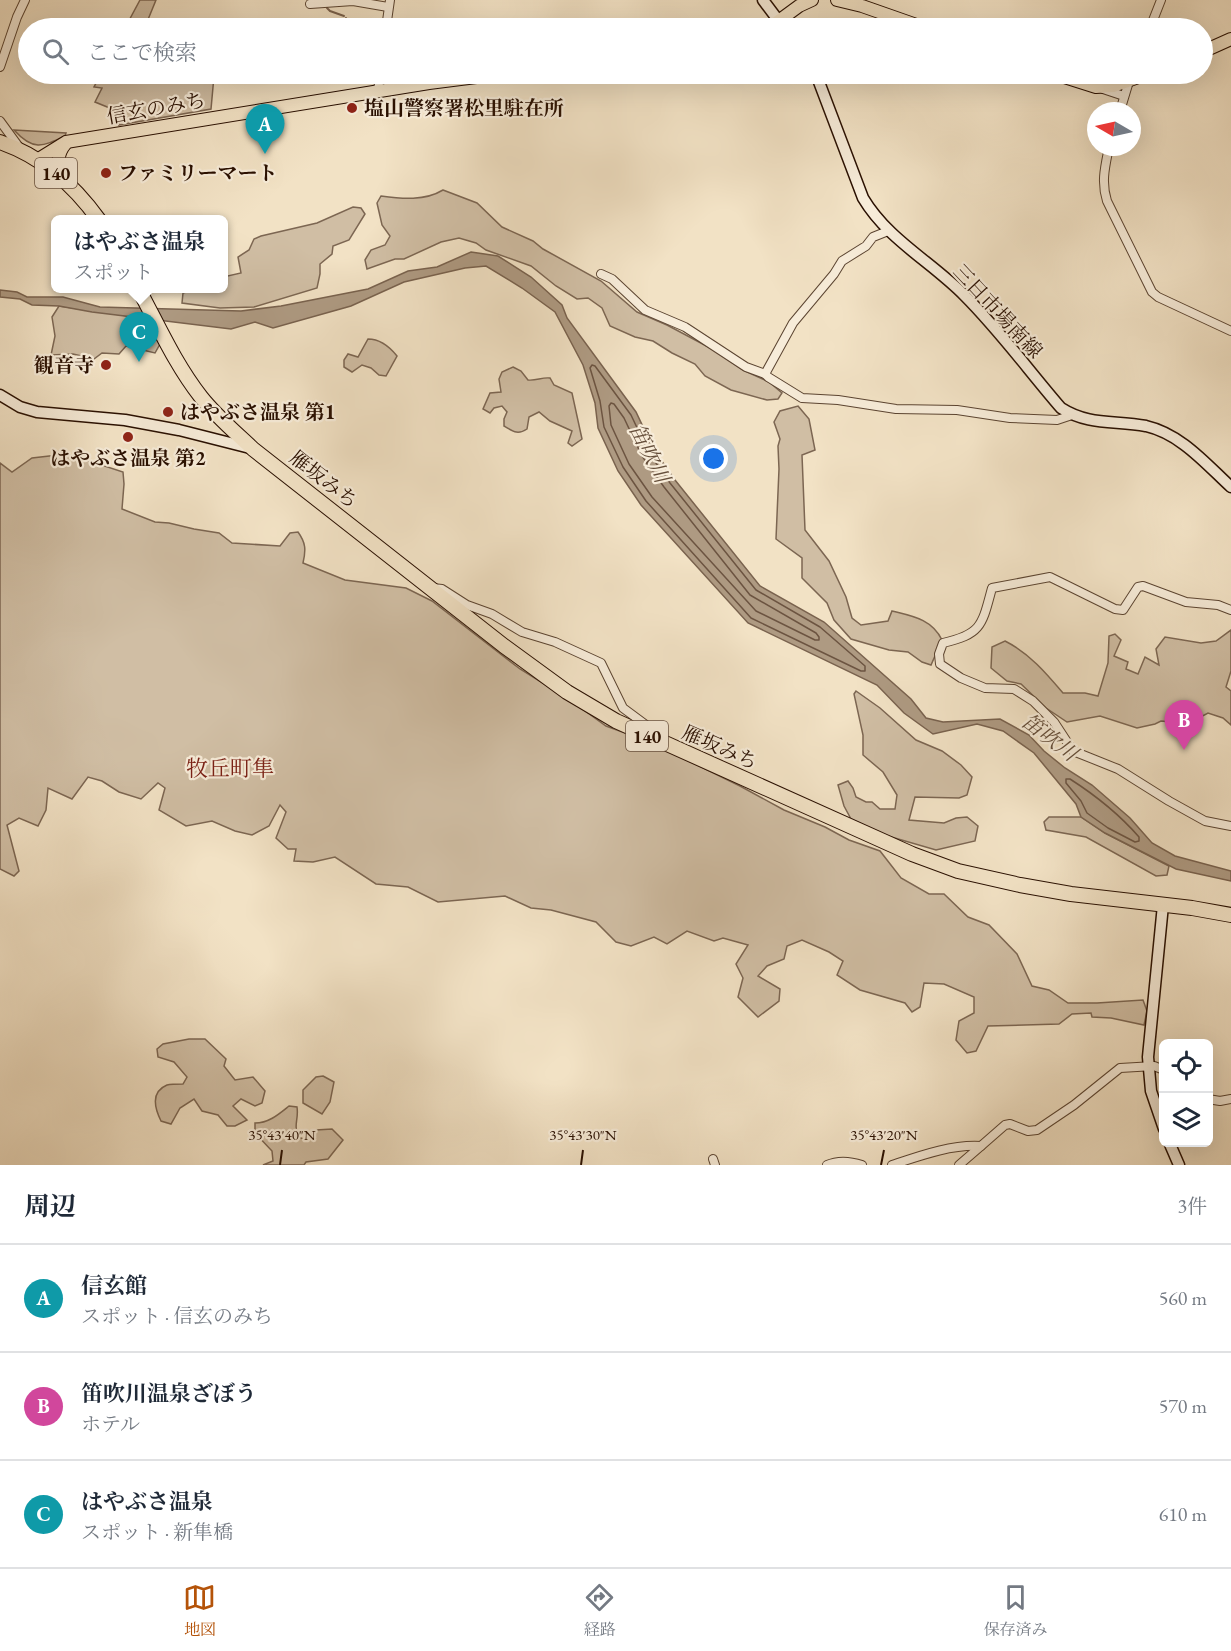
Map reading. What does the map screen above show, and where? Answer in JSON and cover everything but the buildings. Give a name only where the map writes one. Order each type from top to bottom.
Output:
[{"type":"highway","name":"140","points":[[0,142],[37,160],[64,179],[96,215]]},
{"type":"highway","name":"雁坂みち","points":[[141,293],[172,351],[200,396],[219,417],[254,449],[429,587],[543,676],[591,708],[658,741],[912,854],[958,871],[1020,885],[1231,915]]},
{"type":"main road","points":[[763,0],[773,18]]},
{"type":"main road","points":[[786,18],[799,6],[812,0]]},
{"type":"main road","points":[[837,0],[896,18]]},
{"type":"main road","points":[[1213,47],[1231,39]]},
{"type":"main road","name":"信玄のみち","points":[[37,160],[66,142],[432,84]]},
{"type":"main road","name":"三日市場南線","points":[[820,84],[863,198],[871,211],[888,231],[964,295],[1061,408],[1072,415]]},
{"type":"main road","points":[[1087,84],[1096,87],[1117,84]]},
{"type":"main road","points":[[64,179],[58,164],[58,156],[66,142]]},
{"type":"main road","points":[[0,395],[20,407],[37,412],[125,420],[179,430],[254,449]]},
{"type":"main road","points":[[1072,415],[1081,419],[1146,426],[1167,434],[1186,445],[1231,488]]},
{"type":"main road","points":[[1159,1114],[1151,1091],[1148,1067],[1163,905]]},
{"type":"main road","points":[[1171,1147],[1179,1165]]},
{"type":"street","points":[[0,67],[17,16],[25,0]]},
{"type":"street","points":[[1154,18],[1161,0]]},
{"type":"street","points":[[310,4],[353,1],[389,3],[387,18]]},
{"type":"street","points":[[378,92],[379,84]]},
{"type":"street","points":[[1122,102],[1128,84]]},
{"type":"street","points":[[1096,87],[1124,96]]},
{"type":"street","points":[[0,122],[21,151]]},
{"type":"street","points":[[1107,156],[1103,180],[1107,201],[1152,292],[1158,297],[1231,331]]},
{"type":"street","points":[[765,374],[793,323],[842,261],[866,246],[873,237],[888,231]]},
{"type":"street","points":[[601,274],[612,279],[645,310],[685,327],[746,368],[765,374],[802,398],[838,400],[896,409],[957,410],[1021,418],[1057,420],[1072,415]]},
{"type":"street","points":[[1231,610],[1218,605],[1186,602],[1143,586],[1138,587],[1123,610],[1115,609],[1050,577],[992,588],[984,619],[974,633],[943,644],[939,654],[940,664],[961,678],[985,688],[1014,689],[1033,701],[1054,722],[1073,751],[1118,769],[1168,801],[1205,820],[1231,826]]},
{"type":"street","points":[[429,587],[442,589],[467,605],[492,614],[522,632],[555,642],[601,663],[623,708],[650,728],[658,741]]},
{"type":"street","points":[[959,1165],[1005,1125],[1010,1124],[1028,1131],[1037,1130],[1074,1105],[1120,1068],[1154,1066],[1159,1068]]},
{"type":"street","points":[[1213,1100],[1231,1099]]},
{"type":"street","points":[[892,1165],[932,1153],[981,1146]]},
{"type":"street","points":[[827,1165],[845,1161],[862,1165]]},
{"type":"shaded area","points":[[140,0],[156,0],[149,18],[130,18]]},
{"type":"shaded area","points":[[96,84],[213,84],[211,109],[119,125],[122,113],[95,102],[102,88],[94,87]]},
{"type":"shaded area","points":[[14,130],[66,133],[57,140],[38,145],[27,141]]},
{"type":"shaded area","points":[[443,190],[477,203],[502,227],[533,241],[543,249],[601,281],[637,312],[714,350],[743,370],[769,382],[782,393],[778,399],[767,400],[731,390],[705,376],[695,364],[653,341],[635,337],[610,326],[602,308],[588,298],[577,299],[531,266],[486,250],[476,243],[459,238],[441,242],[404,259],[395,259],[367,269],[365,260],[371,250],[385,245],[390,236],[382,225],[377,203],[381,196],[421,198]]},
{"type":"shaded area","points":[[353,207],[361,208],[365,214],[349,240],[333,246],[332,254],[320,264],[317,288],[254,307],[220,308],[182,303],[183,293],[228,293],[228,276],[241,273],[238,257],[249,250],[254,239],[317,223]]},
{"type":"shaded area","points":[[59,306],[128,316],[149,329],[160,344],[155,353],[126,346],[119,354],[102,353],[94,359],[73,354],[51,355],[55,336],[52,317]]},
{"type":"shaded area","points":[[368,339],[384,344],[397,356],[386,376],[379,375],[371,368],[362,365],[352,372],[344,367],[344,360],[348,354],[358,357]]},
{"type":"shaded area","points":[[513,367],[521,371],[528,380],[550,378],[554,385],[572,393],[582,439],[572,446],[568,443],[572,431],[550,421],[539,412],[529,417],[527,429],[518,432],[504,426],[507,412],[502,406],[494,408],[490,413],[483,409],[490,393],[501,392],[499,379],[502,372]]},
{"type":"shaded area","points":[[798,406],[809,419],[815,450],[802,455],[805,530],[829,561],[846,597],[852,618],[861,625],[888,621],[892,611],[921,619],[933,627],[942,640],[931,665],[922,662],[908,652],[889,650],[851,639],[834,620],[827,603],[802,578],[802,558],[776,539],[780,439],[774,422],[780,411]]},
{"type":"shaded area","points":[[71,455],[123,472],[122,509],[155,522],[219,533],[232,543],[280,546],[290,533],[298,532],[305,547],[303,563],[345,580],[406,588],[432,601],[520,669],[606,726],[650,742],[784,810],[849,840],[880,851],[901,878],[929,894],[944,894],[968,917],[989,925],[1017,954],[1032,986],[1049,990],[1068,1003],[1143,1000],[1147,1011],[1144,1025],[1111,1018],[1092,1017],[1091,1013],[1072,1014],[1059,1024],[988,1026],[976,1051],[967,1053],[956,1040],[959,1021],[974,1013],[974,997],[944,984],[924,983],[920,1007],[912,1012],[905,1003],[860,990],[837,975],[843,961],[802,940],[787,946],[784,959],[767,966],[758,976],[780,989],[779,1001],[758,1017],[738,997],[743,978],[736,964],[748,945],[723,938],[714,941],[687,931],[667,944],[654,937],[631,946],[616,942],[596,922],[551,910],[531,908],[505,896],[438,902],[408,887],[376,884],[335,857],[313,862],[294,861],[296,849],[288,849],[276,838],[286,812],[280,805],[269,826],[252,835],[235,831],[212,821],[186,826],[159,810],[165,788],[158,783],[141,799],[119,792],[102,781],[88,777],[72,799],[48,788],[46,810],[38,826],[19,818],[7,825],[19,871],[14,876],[0,869],[0,463],[12,472],[32,458]]},
{"type":"shaded area","points":[[1231,630],[1231,671],[1226,687],[1231,691],[1231,725],[1223,718],[1208,713],[1195,720],[1182,723],[1161,721],[1137,728],[1100,716],[1067,722],[1046,708],[1021,684],[1007,681],[991,668],[992,647],[1005,641],[1029,657],[1063,693],[1085,693],[1098,696],[1108,663],[1109,636],[1115,634],[1121,640],[1114,656],[1128,662],[1126,669],[1138,674],[1145,657],[1159,665],[1156,649],[1165,637],[1201,643],[1216,641]]},
{"type":"shaded area","points":[[856,691],[880,708],[916,740],[942,751],[961,765],[972,777],[967,795],[959,798],[915,797],[909,820],[944,823],[956,818],[967,817],[978,826],[975,841],[936,850],[881,834],[851,819],[844,806],[838,785],[848,781],[856,797],[872,802],[880,809],[895,809],[897,795],[883,772],[863,755],[863,735],[854,694]]},
{"type":"shaded area","points":[[1049,817],[1081,817],[1105,833],[1169,866],[1167,875],[1156,876],[1086,837],[1046,830],[1044,822]]},
{"type":"shaded area","points":[[189,1039],[205,1039],[226,1059],[224,1066],[235,1080],[253,1077],[265,1091],[262,1103],[255,1106],[241,1099],[233,1106],[247,1120],[235,1126],[227,1126],[218,1115],[202,1111],[194,1099],[180,1108],[171,1124],[161,1121],[155,1101],[158,1092],[167,1085],[183,1084],[187,1077],[174,1062],[158,1057],[157,1049],[163,1044]]},
{"type":"shaded area","points":[[323,1076],[334,1082],[330,1102],[322,1114],[303,1103],[303,1090],[316,1077]]},
{"type":"shaded area","points":[[289,1106],[297,1107],[298,1137],[306,1140],[316,1130],[332,1129],[343,1140],[328,1159],[306,1162],[304,1165],[263,1165],[273,1161],[272,1151],[255,1133],[255,1123],[269,1120]]},
{"type":"water","name":"笛吹川","points":[[471,252],[498,256],[531,277],[562,305],[567,318],[636,412],[654,450],[675,480],[760,586],[824,622],[911,699],[926,718],[943,722],[1000,719],[1029,735],[1065,768],[1092,785],[1130,818],[1152,843],[1175,856],[1231,871],[1231,881],[1176,869],[1105,833],[1081,817],[1076,804],[1034,753],[1003,731],[977,724],[933,734],[904,713],[877,685],[748,623],[641,505],[618,471],[598,428],[595,403],[583,365],[555,312],[486,266],[465,268],[404,282],[351,306],[273,328],[255,322],[231,329],[59,306],[32,305],[20,299],[0,297],[0,290],[17,292],[27,297],[63,297],[100,307],[241,311],[281,306],[368,289],[408,271],[437,267]]},
{"type":"waterway","points":[[327,8],[344,16]]},
{"type":"place","name":"塩山警察署松里駐在所","points":[[352,108]]},
{"type":"place","name":"信玄館","points":[[265,154]]},
{"type":"place","name":"ファミリーマート","points":[[106,173]]},
{"type":"place","name":"はやぶさ温泉","points":[[139,362]]},
{"type":"place","name":"観音寺","points":[[106,365]]},
{"type":"place","name":"はやぶさ温泉 第1","points":[[168,412]]},
{"type":"place","name":"はやぶさ温泉 第2","points":[[128,437]]},
{"type":"place","name":"笛吹川温泉ざぼう","points":[[1184,750]]},
{"type":"district","name":"牧丘町隼","points":[[230,768]]}]
